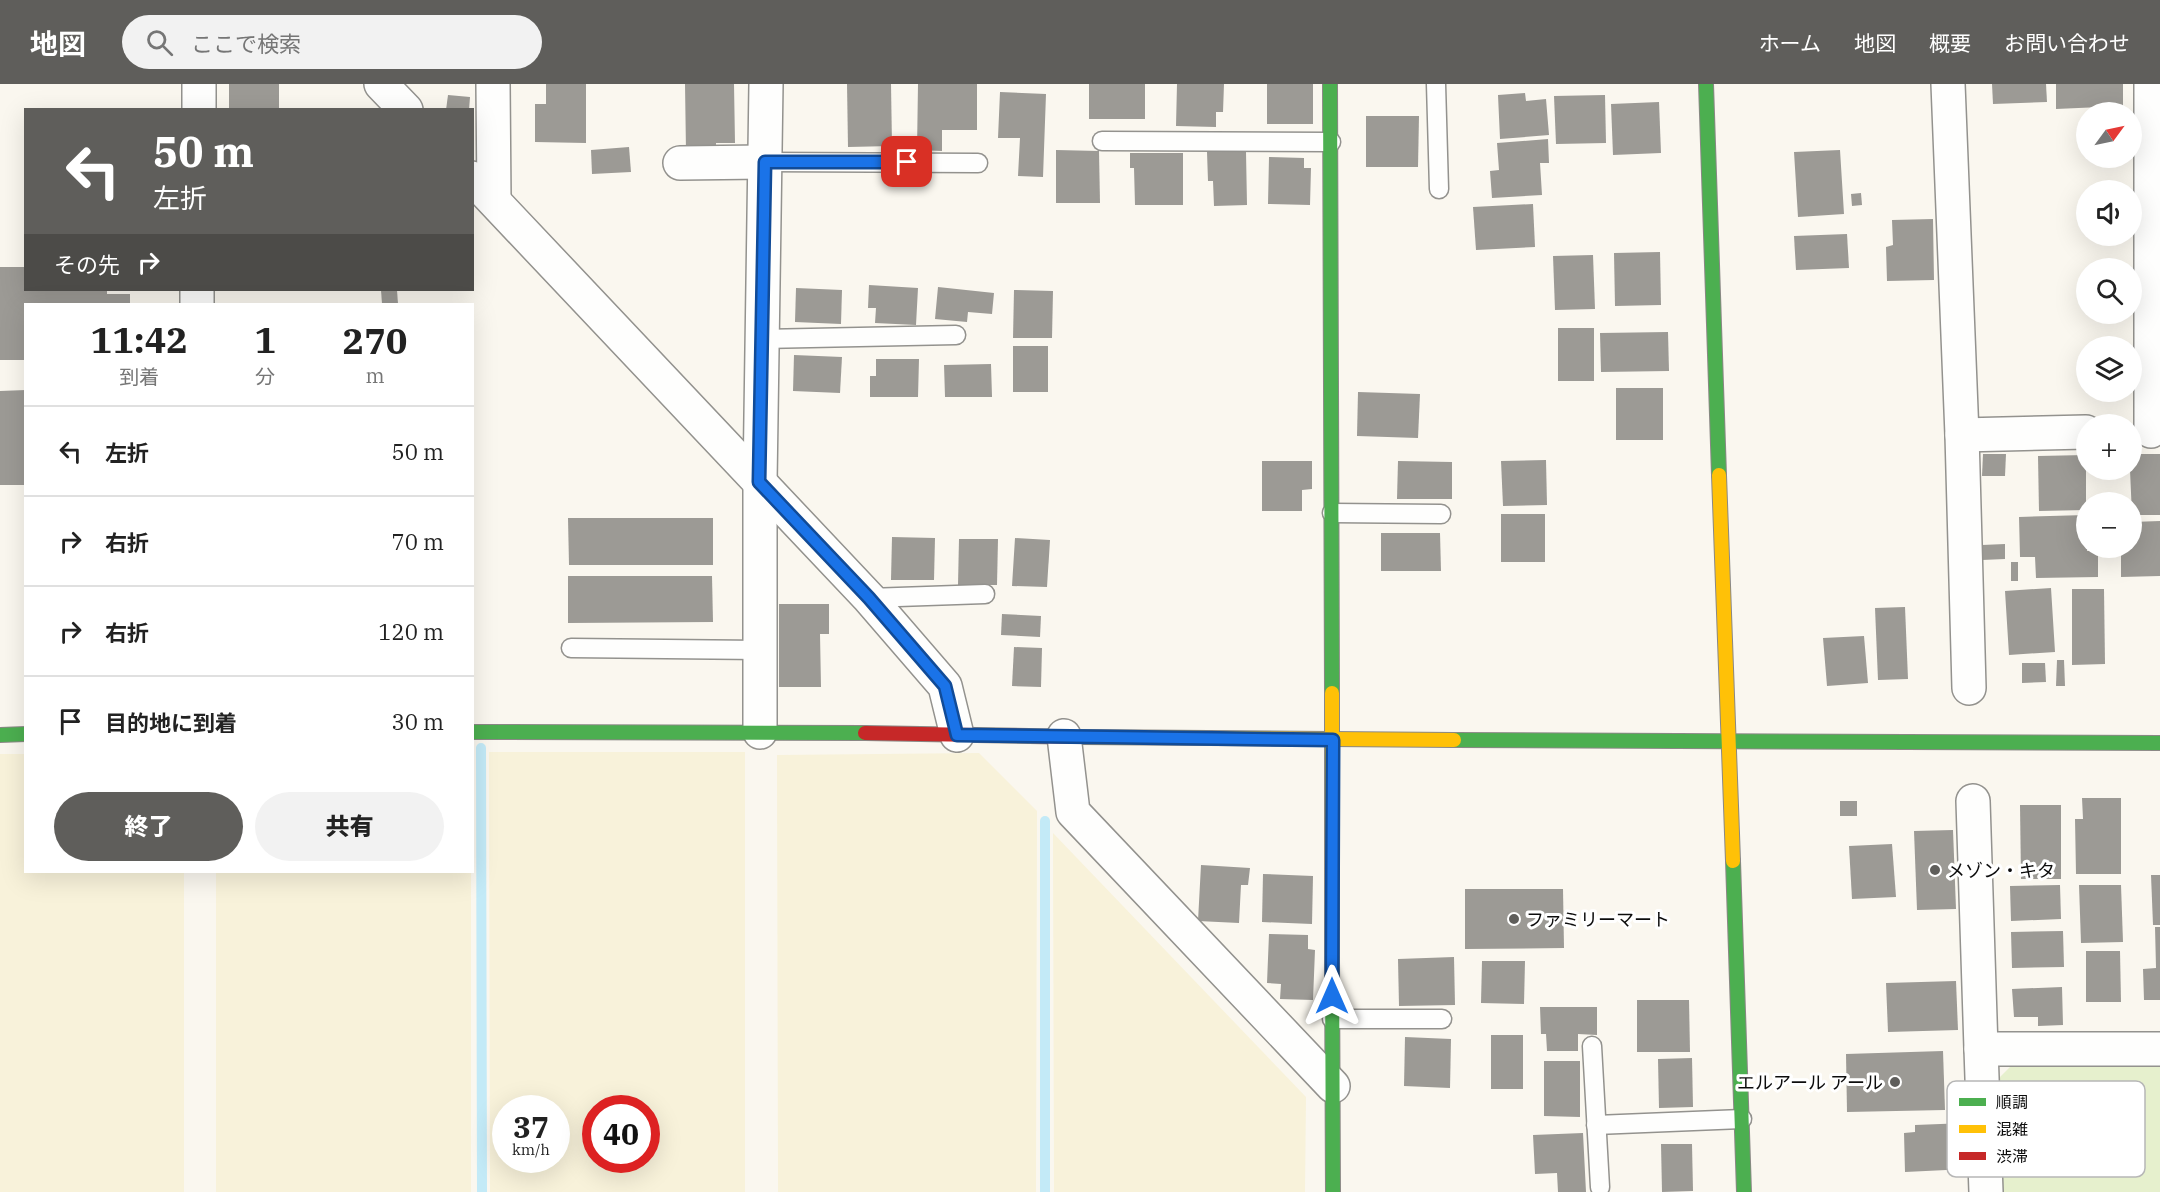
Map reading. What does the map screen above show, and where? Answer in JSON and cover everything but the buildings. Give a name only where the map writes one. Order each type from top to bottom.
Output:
[{"type":"street","points":[[199,108],[200,84]]},
{"type":"street","points":[[381,84],[404,108]]},
{"type":"street","points":[[494,84],[483,189],[869,598],[945,686],[957,735]]},
{"type":"street","points":[[760,732],[759,482],[766,84]]},
{"type":"street","points":[[1330,84],[1333,1192]]},
{"type":"street","points":[[1706,84],[1744,1192]]},
{"type":"street","points":[[1947,84],[1962,435],[1969,688]]},
{"type":"street","points":[[2147,431],[2151,84]]},
{"type":"street","points":[[680,163],[765,162]]},
{"type":"street","points":[[1962,435],[2076,432]]},
{"type":"street","points":[[474,732],[760,732],[1333,740],[2160,743]]},
{"type":"street","points":[[0,735],[24,735]]},
{"type":"street","points":[[1064,736],[1073,812],[1333,1086]]},
{"type":"street","points":[[1973,801],[1982,1081]]},
{"type":"street","points":[[1981,1049],[2160,1049]]},
{"type":"street","points":[[1985,1177],[1986,1192]]},
{"type":"lane","points":[[1436,84],[1439,189]]},
{"type":"lane","points":[[1102,141],[1331,142]]},
{"type":"lane","points":[[765,162],[978,163]]},
{"type":"lane","points":[[762,339],[956,335]]},
{"type":"lane","points":[[1332,513],[1441,514]]},
{"type":"lane","points":[[869,598],[985,594]]},
{"type":"lane","points":[[571,648],[760,650]]},
{"type":"lane","points":[[1332,1019],[1442,1019]]},
{"type":"lane","points":[[1592,1046],[1600,1188]]},
{"type":"lane","points":[[1596,1125],[1742,1119]]},
{"type":"shaded area","points":[[489,752],[745,752],[745,1192],[490,1192]]},
{"type":"shaded area","points":[[979,753],[1037,811],[1036,1192],[778,1192],[777,755]]},
{"type":"shaded area","points":[[0,754],[24,754],[24,873],[184,873],[184,1192],[0,1192]]},
{"type":"shaded area","points":[[1053,833],[1306,1097],[1305,1192],[1054,1192]]},
{"type":"shaded area","points":[[216,873],[471,873],[471,1192],[216,1192]]},
{"type":"green space","points":[[2014,1063],[2160,1063],[2160,1192],[2002,1192],[2002,1177],[2145,1177],[2145,1081],[1999,1081],[1999,1078]]},
{"type":"waterway","points":[[481,748],[482,1192]]},
{"type":"waterway","points":[[1045,821],[1045,1192]]},
{"type":"traffic: fast","points":[[1330,84],[1332,693]]},
{"type":"traffic: fast","points":[[1706,84],[1719,475]]},
{"type":"traffic: fast","points":[[474,732],[865,733]]},
{"type":"traffic: fast","points":[[0,735],[24,734]]},
{"type":"traffic: fast","points":[[1454,740],[2160,743]]},
{"type":"traffic: fast","points":[[1733,861],[1744,1192]]},
{"type":"traffic: fast","points":[[1332,961],[1333,1192]]},
{"type":"traffic: slow","points":[[1719,475],[1733,861]]},
{"type":"traffic: slow","points":[[1332,693],[1332,961]]},
{"type":"traffic: slow","points":[[1082,737],[1454,740]]},
{"type":"traffic: jam","points":[[865,733],[1082,737]]},
{"type":"place","name":"メゾン・キタ","points":[[1935,870]]},
{"type":"place","name":"ファミリーマート","points":[[1514,919]]},
{"type":"place","name":"エルアール アール","points":[[1895,1082]]},
{"type":"route","points":[[907,162],[765,162],[759,482],[869,598],[945,686],[957,735],[1333,740],[1332,996]]}]
